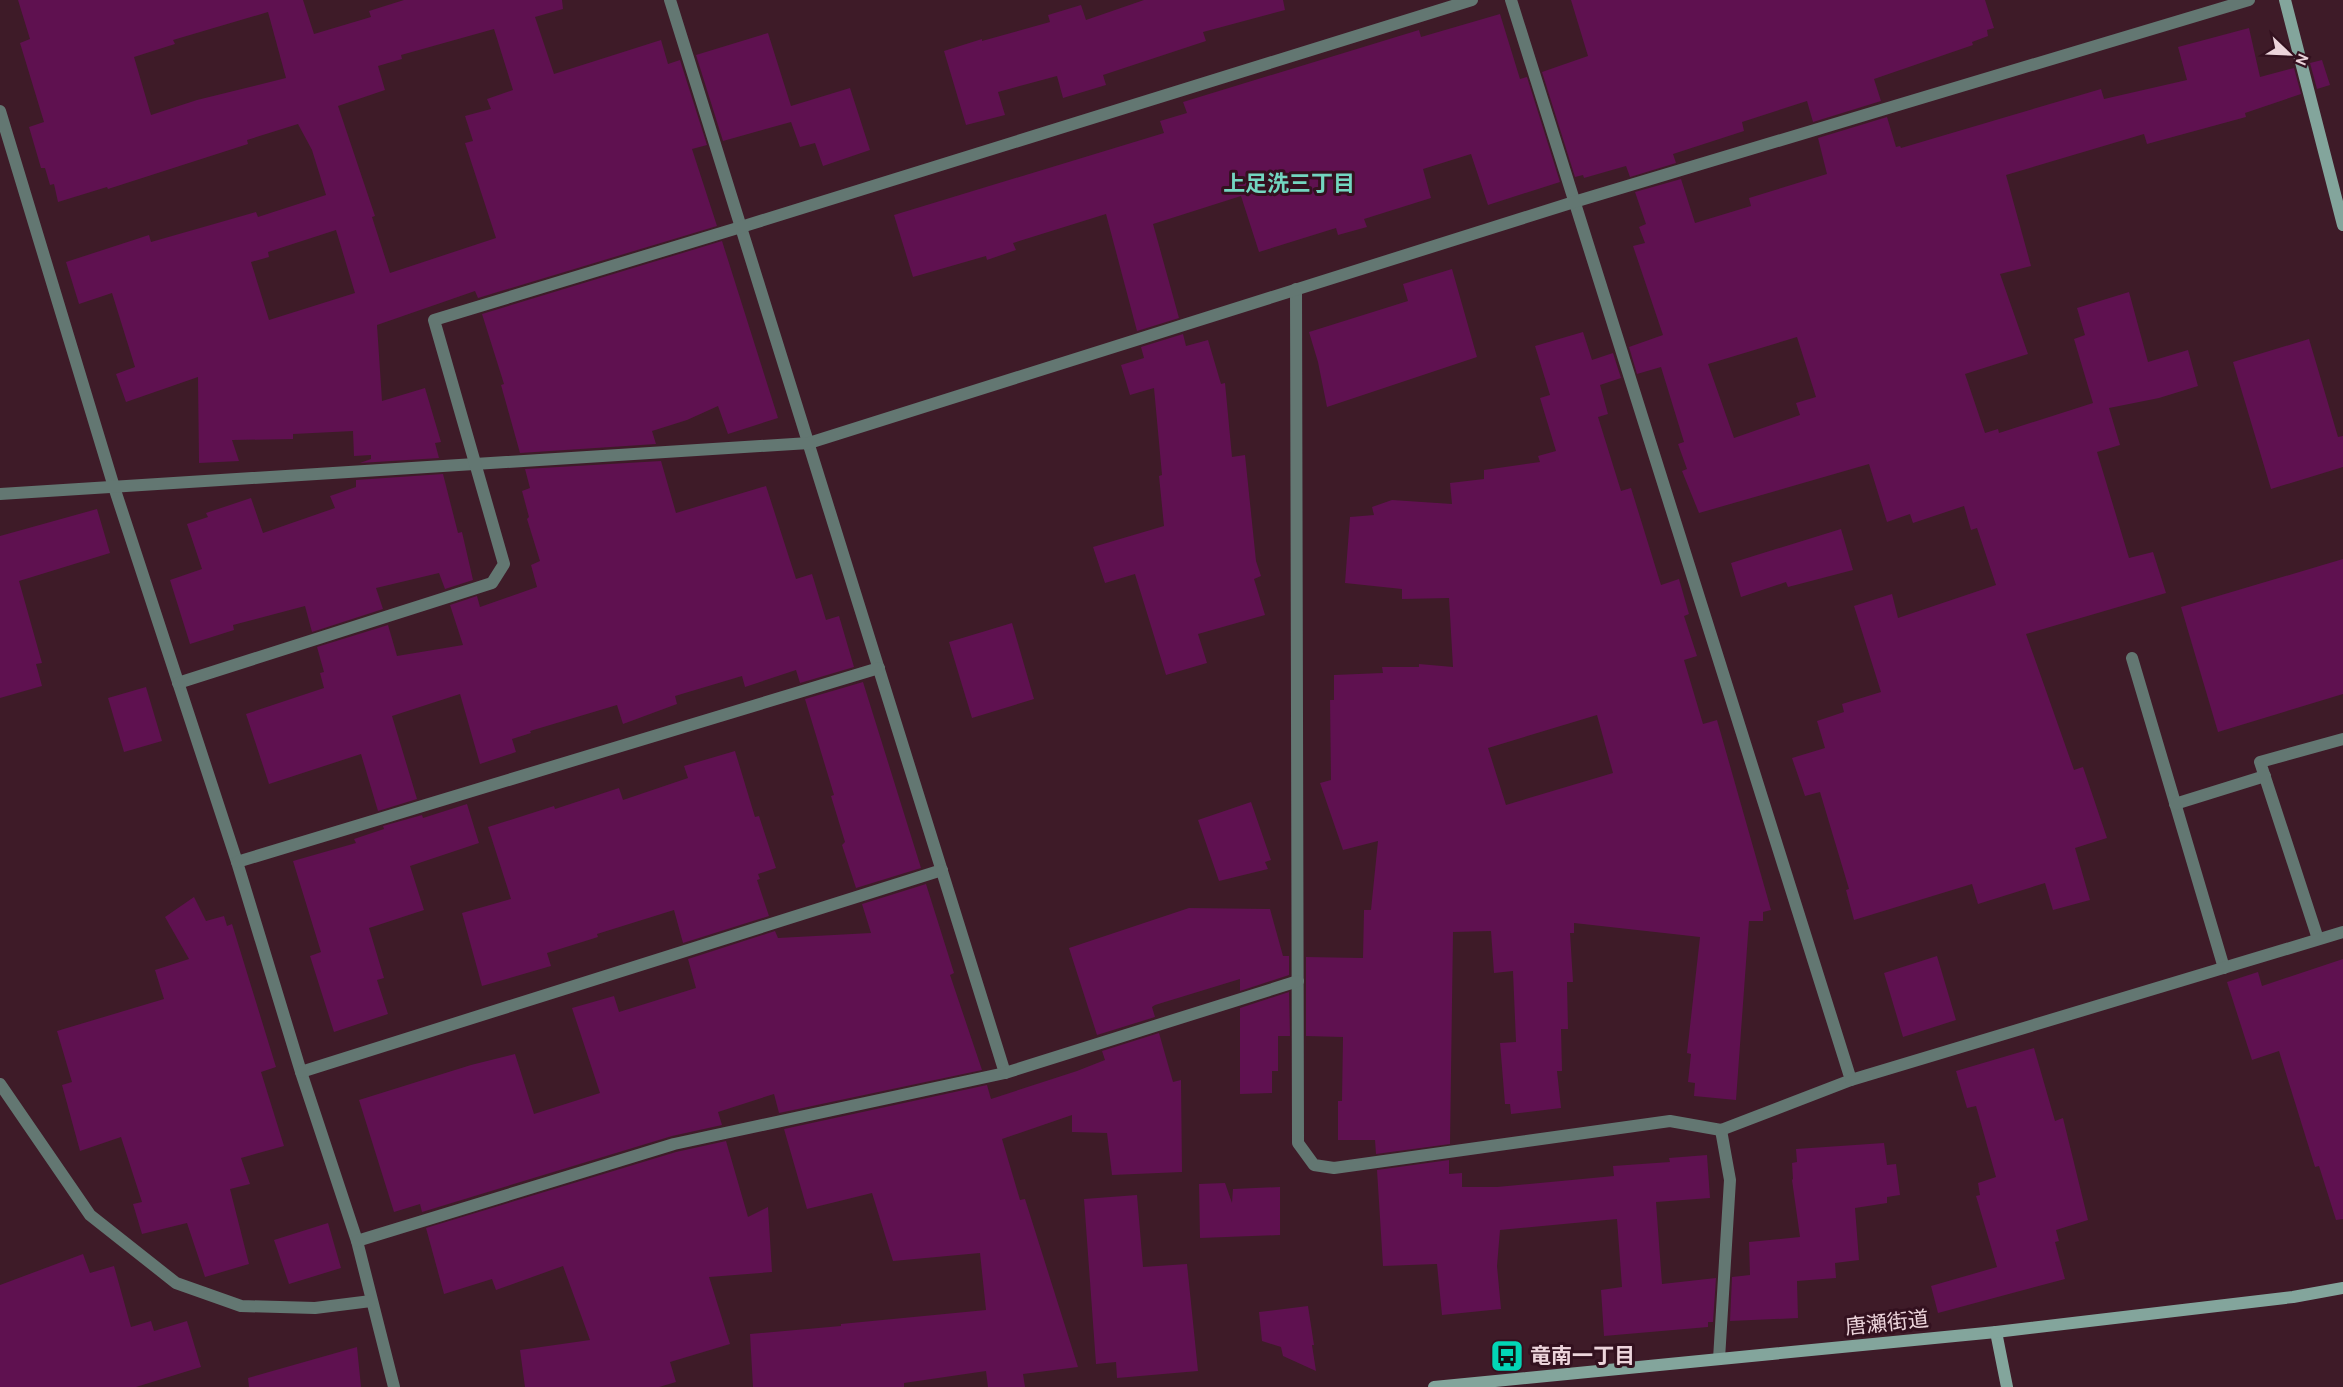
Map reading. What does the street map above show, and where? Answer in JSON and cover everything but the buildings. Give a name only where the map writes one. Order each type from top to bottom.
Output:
[{"type":"street","points":[[670,0],[1005,1073]]},
{"type":"street","points":[[178,683],[492,583],[504,564],[434,320],[1472,0]]},
{"type":"street","points":[[1511,0],[1851,1080]]},
{"type":"street","points":[[0,494],[809,443],[1574,202],[2249,0]]},
{"type":"street","points":[[2285,0],[2343,225]]},
{"type":"street","points":[[0,111],[114,487],[237,862],[301,1072],[357,1241],[394,1387]]},
{"type":"street","points":[[1296,289],[1299,1143],[1314,1165],[1334,1168],[1670,1121],[1721,1130],[1851,1080],[2343,932]]},
{"type":"street","points":[[2132,658],[2224,968]]},
{"type":"street","points":[[237,862],[879,668]]},
{"type":"street","points":[[2318,939],[2260,762],[2343,739]]},
{"type":"street","points":[[2175,804],[2265,776]]},
{"type":"street","points":[[301,1072],[942,870]]},
{"type":"street","points":[[357,1241],[674,1144],[1005,1073],[1298,981]]},
{"type":"street","points":[[0,1084],[90,1215],[176,1283],[241,1306],[315,1308],[371,1301]]},
{"type":"street","points":[[1719,1359],[1730,1180],[1721,1130]]},
{"type":"street","name":"唐瀬街道","points":[[1434,1387],[1996,1332],[2293,1297],[2343,1288]]},
{"type":"street","points":[[1996,1332],[2007,1387]]},
{"type":"place","name":"竜南一丁目","points":[[1507,1356]]},
{"type":"district","name":"上足洗三丁目","points":[[1289,184]]}]
